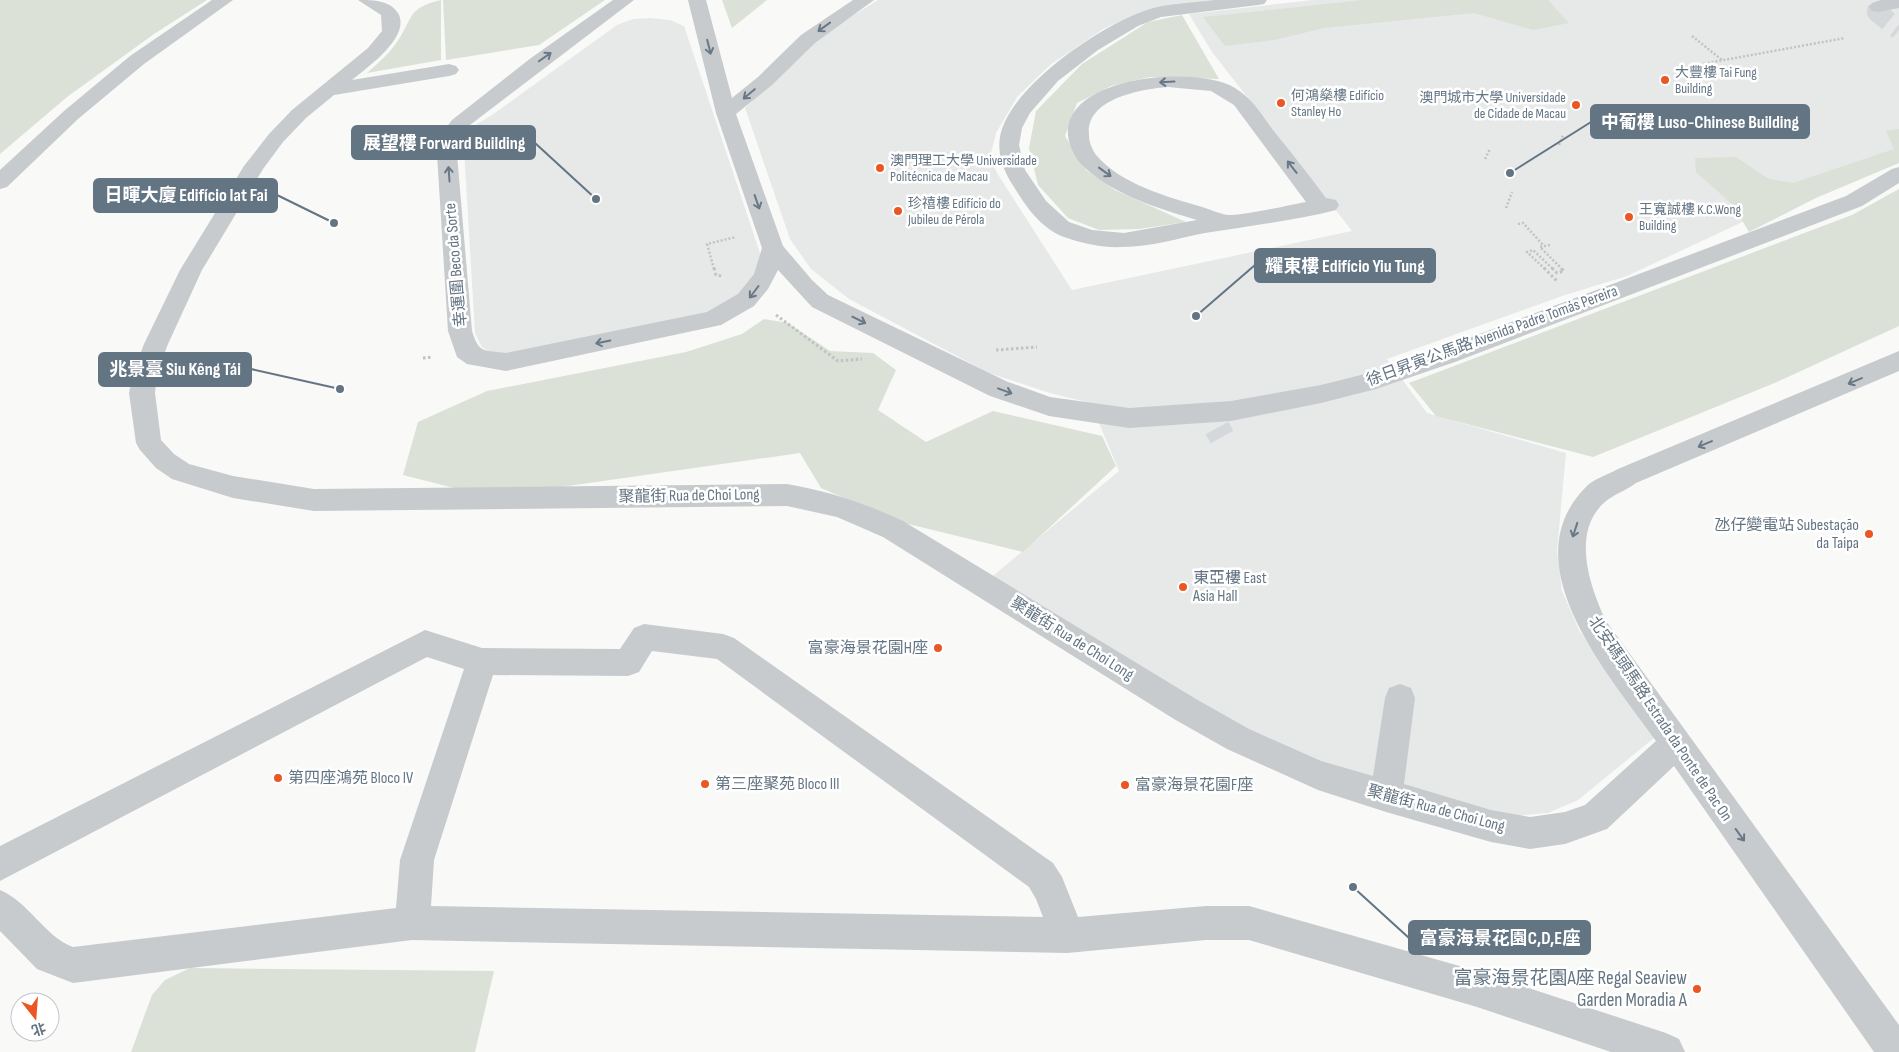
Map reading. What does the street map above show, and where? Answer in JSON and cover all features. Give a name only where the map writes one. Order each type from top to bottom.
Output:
[{"type":"street","points":[[0,182],[71,115],[130,66],[224,0]]},
{"type":"street","name":"聚龍街 Rua de Choi Long","points":[[367,0],[381,6],[389,13],[392,21],[391,31],[375,52],[327,90],[276,138],[254,166],[191,270],[156,344],[145,373],[142,393],[150,443],[165,461],[181,472],[233,487],[314,500],[787,495],[824,501],[858,512],[893,529],[1184,709],[1238,739],[1318,775],[1491,826],[1530,833],[1565,828],[1595,818],[1675,744]]},
{"type":"street","points":[[726,113],[765,81],[808,38],[865,0]]},
{"type":"street","points":[[1228,222],[1155,198],[1106,173],[1092,163],[1082,152],[1076,129],[1081,116],[1100,99],[1140,85],[1178,81],[1217,87],[1230,92],[1240,101],[1325,205],[1228,222],[1124,240],[1098,238],[1060,227],[1040,208],[1013,168],[1009,147],[1012,128],[1030,100],[1056,73],[1087,49],[1153,7],[1258,0]]},
{"type":"street","name":"幸運圍 Beco da Sorte","points":[[627,1],[538,62],[459,124],[450,136],[447,154],[460,331],[466,351],[476,358],[506,362],[714,319],[744,304],[755,293],[769,267],[773,248]]},
{"type":"street","name":"徐日昇寅公馬路 Avenida Padre Tomás Pereira","points":[[692,2],[726,113],[773,248],[804,286],[820,301],[999,389],[1049,406],[1129,418],[1213,421],[1232,411],[1322,394],[1376,380],[1446,356],[1854,201],[1899,174]]},
{"type":"street","points":[[1878,7],[1889,3],[1899,4]]},
{"type":"street","points":[[327,90],[449,70]]},
{"type":"street","name":"北安碼頭馬路 Estrada da Ponte de Pac On","points":[[1896,1052],[1595,630],[1576,582],[1571,556],[1573,536],[1581,514],[1596,494],[1627,476],[1869,375],[1899,360]]},
{"type":"street","points":[[0,864],[425,643],[482,661],[628,662],[644,637],[724,647],[1041,875],[1050,889],[1067,935]]},
{"type":"street","points":[[412,923],[417,860],[482,661]]},
{"type":"street","points":[[1386,796],[1400,698]]},
{"type":"street","points":[[0,907],[50,956],[73,965],[412,923],[1067,935],[1206,923],[1249,922],[1478,989],[1666,1052]]},
{"type":"path","points":[[1692,36],[1722,60]]},
{"type":"path","points":[[1680,68],[1845,38]]},
{"type":"path","points":[[1559,145],[1562,135]]},
{"type":"path","points":[[1485,159],[1490,149]]},
{"type":"path","points":[[1506,208],[1512,192]]},
{"type":"path","points":[[1518,224],[1523,223],[1545,246]]},
{"type":"path","points":[[1550,245],[1540,247],[1564,271],[1557,273],[1533,250],[1527,252],[1581,305]]},
{"type":"shaded area","points":[[0,0],[207,0],[154,34],[67,97],[0,154]]},
{"type":"shaded area","points":[[441,0],[441,60],[367,73],[394,46],[417,10],[422,6]]},
{"type":"shaded area","points":[[443,0],[605,0],[539,45],[446,60]]},
{"type":"shaded area","points":[[722,0],[767,0],[732,28]]},
{"type":"shaded area","points":[[878,0],[1237,0],[1141,12],[1103,29],[1050,65],[1017,97],[996,133],[990,157],[997,173],[1072,290],[1352,231],[1212,52],[1189,14],[1313,0],[1899,0],[1899,157],[1841,176],[1627,276],[1565,295],[1387,359],[1427,413],[1566,453],[1557,551],[1562,591],[1579,630],[1654,738],[1578,800],[1548,813],[1513,816],[1336,769],[1261,738],[988,580],[1119,471],[1099,423],[1086,402],[1050,393],[989,373],[849,299],[811,269],[790,239],[745,108],[817,38]]},
{"type":"shaded area","points":[[1363,0],[1548,0],[1569,23],[1533,30],[1474,13],[1324,28],[1274,40],[1225,46],[1203,17]]},
{"type":"shaded area","points":[[1182,15],[1219,79],[1150,77],[1111,86],[1077,103],[1065,136],[1086,170],[1115,190],[1186,222],[1139,229],[1099,230],[1068,218],[1038,185],[1029,148],[1036,111],[1082,64],[1148,22]]},
{"type":"shaded area","points":[[633,19],[670,20],[684,26],[760,253],[759,265],[741,298],[708,315],[508,355],[493,354],[482,347],[475,333],[463,133],[492,115],[617,25]]},
{"type":"shaded area","points":[[1899,129],[1899,163],[1816,198],[1749,232],[1733,205],[1696,172],[1695,158],[1736,157],[1769,179],[1793,183],[1894,149],[1886,131]]},
{"type":"shaded area","points":[[1899,189],[1899,326],[1777,382],[1593,457],[1436,416],[1409,383],[1852,215]]},
{"type":"shaded area","points":[[764,319],[788,323],[830,351],[873,353],[896,370],[878,410],[926,442],[993,411],[1102,436],[1116,466],[1023,552],[900,522],[821,488],[800,453],[561,487],[462,490],[403,475],[418,422],[487,391],[686,352],[742,334]]},
{"type":"shaded area","points":[[190,968],[494,971],[475,1052],[131,1052],[152,995],[165,980]]},
{"type":"tunnel","points":[[1878,7],[1877,12],[1899,30]]},
{"type":"tunnel","points":[[1217,428],[1222,437]]},
{"type":"place","name":"大豐樓 Tai Fung Building","points":[[1665,80]]},
{"type":"place","name":"何鴻燊樓 Edifício Stanley Ho","points":[[1281,103]]},
{"type":"place","name":"澳門城市大學 Universidade de Cidade de Macau","points":[[1576,105]]},
{"type":"place","name":"澳門理工大學 Universidade Politécnica de Macau","points":[[880,168]]},
{"type":"place","name":"中葡樓 Luso-Chinese Building","points":[[1510,173]]},
{"type":"place","name":"展望樓 Forward Building","points":[[596,199]]},
{"type":"place","name":"珍禧樓 Edifício do Jubileu de Pérola","points":[[898,211]]},
{"type":"place","name":"王寬誠樓 K.C.Wong Building","points":[[1629,217]]},
{"type":"place","name":"日暉大廈 Edifício Iat Fai","points":[[334,223]]},
{"type":"place","name":"耀東樓 Edifício Yiu Tung","points":[[1196,316]]},
{"type":"place","name":"兆景臺 Siu Kêng Tái","points":[[340,389]]},
{"type":"place","name":"氹仔變電站 Subestação da Taipa","points":[[1869,534]]},
{"type":"place","name":"東亞樓 East Asia Hall","points":[[1183,587]]},
{"type":"place","name":"富豪海景花園H座","points":[[938,648]]},
{"type":"place","name":"第四座鴻苑 Bloco IV","points":[[278,778]]},
{"type":"place","name":"第三座聚苑 Bloco III","points":[[705,784]]},
{"type":"place","name":"富豪海景花園F座","points":[[1125,785]]},
{"type":"place","name":"富豪海景花園C,D,E座","points":[[1353,887]]},
{"type":"place","name":"富豪海景花園A座 Regal Seaview Garden Moradia A","points":[[1697,989]]}]
